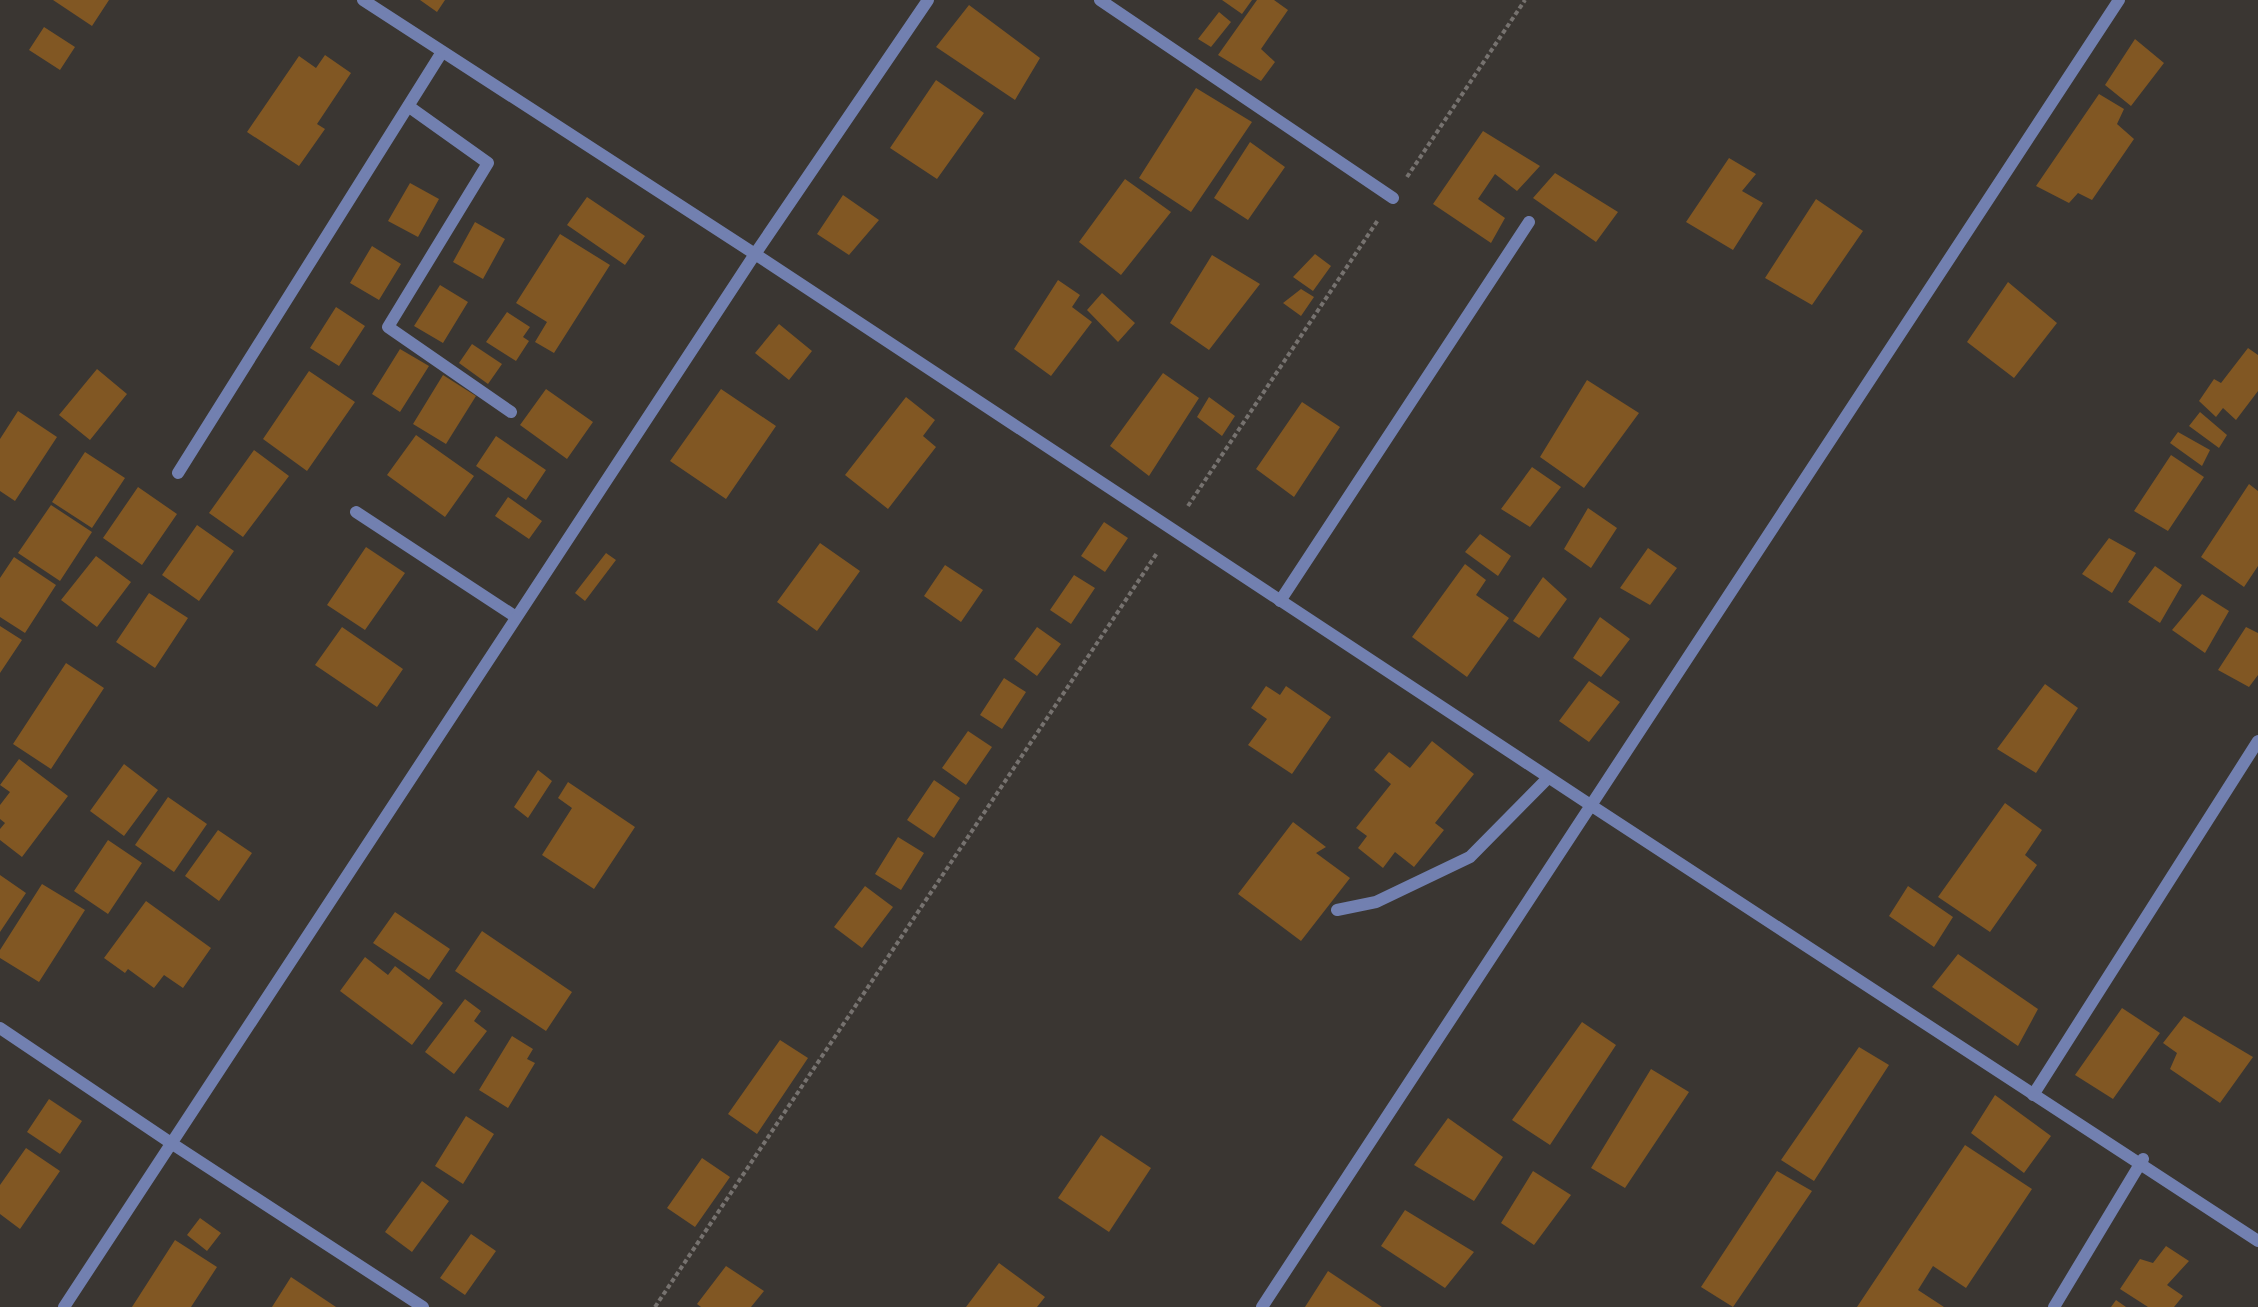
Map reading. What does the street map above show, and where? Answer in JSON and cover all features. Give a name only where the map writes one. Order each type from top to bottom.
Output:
[{"type":"street","points":[[363,0],[755,254],[1548,778],[2033,1095],[2141,1161],[2258,1241]]},
{"type":"street","points":[[64,1307],[755,254],[928,0]]},
{"type":"street","points":[[1100,0],[1393,198]]},
{"type":"street","points":[[1262,1307],[2119,0]]},
{"type":"street","points":[[178,473],[442,51]]},
{"type":"street","points":[[408,106],[488,163],[388,327],[511,412]]},
{"type":"street","points":[[1280,601],[1529,222]]},
{"type":"street","points":[[356,512],[516,617]]},
{"type":"street","points":[[2033,1095],[2258,741]]},
{"type":"street","points":[[1337,910],[1376,902],[1470,857],[1548,778]]},
{"type":"street","points":[[0,1028],[171,1143],[423,1307]]},
{"type":"street","points":[[2054,1307],[2141,1161]]},
{"type":"path","points":[[655,1307],[1525,0]]},
{"type":"building","points":[[53,0],[109,0],[92,26]]},
{"type":"building","points":[[420,0],[445,0],[437,12]]},
{"type":"building","points":[[1222,0],[1252,0],[1242,14]]},
{"type":"building","points":[[1257,0],[1274,0],[1288,10],[1261,49],[1275,62],[1261,81],[1218,55]]},
{"type":"building","points":[[969,5],[1040,58],[1015,100],[936,47]]},
{"type":"building","points":[[1219,12],[1231,22],[1211,47],[1198,39]]},
{"type":"building","points":[[44,27],[75,47],[60,70],[29,50]]},
{"type":"building","points":[[2135,39],[2164,63],[2131,106],[2105,85]]},
{"type":"building","points":[[325,55],[351,73],[317,124],[325,129],[299,166],[247,132],[299,56],[316,68]]},
{"type":"building","points":[[936,80],[984,113],[937,179],[890,148]]},
{"type":"building","points":[[1196,88],[1252,122],[1191,212],[1139,178]]},
{"type":"building","points":[[2099,94],[2124,109],[2117,124],[2134,139],[2092,200],[2078,193],[2069,203],[2036,186]]},
{"type":"building","points":[[1483,131],[1540,166],[1517,191],[1495,174],[1478,199],[1505,218],[1491,243],[1433,204]]},
{"type":"building","points":[[1250,142],[1285,167],[1248,220],[1214,198]]},
{"type":"building","points":[[1729,158],[1756,174],[1742,191],[1763,203],[1733,250],[1686,222]]},
{"type":"building","points":[[1555,173],[1618,212],[1596,242],[1533,198]]},
{"type":"building","points":[[1125,179],[1171,212],[1121,275],[1079,242]]},
{"type":"building","points":[[410,183],[439,199],[418,237],[388,221]]},
{"type":"building","points":[[843,195],[879,220],[849,255],[817,234]]},
{"type":"building","points":[[587,197],[645,236],[625,265],[567,225]]},
{"type":"building","points":[[1816,199],[1863,231],[1812,305],[1765,278]]},
{"type":"building","points":[[475,222],[505,239],[483,279],[453,262]]},
{"type":"building","points":[[560,234],[610,265],[554,353],[535,342],[547,322],[516,303]]},
{"type":"building","points":[[372,246],[401,264],[379,300],[350,283]]},
{"type":"building","points":[[1315,254],[1331,266],[1313,291],[1293,277]]},
{"type":"building","points":[[1212,255],[1260,284],[1209,350],[1170,323]]},
{"type":"building","points":[[1058,280],[1080,295],[1072,307],[1092,322],[1051,376],[1014,349]]},
{"type":"building","points":[[2008,282],[2057,323],[2014,378],[1967,342]]},
{"type":"building","points":[[440,285],[468,302],[443,343],[414,326]]},
{"type":"building","points":[[1301,289],[1314,297],[1301,316],[1283,303]]},
{"type":"building","points":[[1102,293],[1135,323],[1118,342],[1087,310]]},
{"type":"building","points":[[336,307],[365,326],[339,366],[310,348]]},
{"type":"building","points":[[507,312],[530,327],[523,337],[529,341],[516,361],[486,342]]},
{"type":"building","points":[[779,324],[812,351],[789,380],[755,353]]},
{"type":"building","points":[[472,344],[502,364],[488,384],[459,363]]},
{"type":"building","points":[[2248,348],[2258,355],[2258,391],[2236,420],[2223,408],[2216,417],[2199,401],[2214,379],[2221,383]]},
{"type":"building","points":[[400,349],[429,366],[400,412],[372,394]]},
{"type":"building","points":[[97,369],[127,394],[90,440],[59,415]]},
{"type":"building","points":[[309,371],[355,402],[307,471],[263,439]]},
{"type":"building","points":[[1163,373],[1199,398],[1149,476],[1110,446]]},
{"type":"building","points":[[443,375],[476,396],[446,444],[413,424]]},
{"type":"building","points":[[1587,380],[1639,413],[1584,488],[1540,457]]},
{"type":"building","points":[[546,389],[593,422],[567,459],[520,425]]},
{"type":"building","points":[[721,389],[776,426],[726,499],[670,461]]},
{"type":"building","points":[[906,397],[935,420],[923,436],[936,447],[888,509],[845,475]]},
{"type":"building","points":[[1209,397],[1235,416],[1222,436],[1197,417]]},
{"type":"building","points":[[1302,402],[1340,427],[1294,497],[1256,469]]},
{"type":"building","points":[[18,411],[57,437],[15,501],[0,491],[0,439]]},
{"type":"building","points":[[2200,412],[2227,435],[2219,448],[2189,426]]},
{"type":"building","points":[[2178,432],[2210,450],[2202,466],[2170,443]]},
{"type":"building","points":[[416,435],[474,476],[445,517],[387,475]]},
{"type":"building","points":[[496,436],[546,470],[526,500],[476,466]]},
{"type":"building","points":[[254,450],[289,476],[243,537],[209,513]]},
{"type":"building","points":[[85,452],[125,478],[92,528],[52,502]]},
{"type":"building","points":[[2171,455],[2204,477],[2168,531],[2134,511]]},
{"type":"building","points":[[1532,467],[1561,487],[1530,527],[1501,509]]},
{"type":"building","points":[[2249,484],[2258,491],[2258,566],[2244,587],[2201,557]]},
{"type":"building","points":[[138,487],[177,514],[142,565],[103,538]]},
{"type":"building","points":[[508,497],[542,521],[529,539],[495,516]]},
{"type":"building","points":[[51,505],[92,532],[60,581],[18,553]]},
{"type":"building","points":[[1588,508],[1617,528],[1591,568],[1564,549]]},
{"type":"building","points":[[1104,522],[1128,538],[1105,572],[1081,556]]},
{"type":"building","points":[[197,525],[234,551],[199,601],[162,575]]},
{"type":"building","points":[[1480,534],[1511,556],[1498,576],[1465,552]]},
{"type":"building","points":[[2109,538],[2136,553],[2112,593],[2082,574]]},
{"type":"building","points":[[820,543],[860,571],[817,631],[777,602]]},
{"type":"building","points":[[366,547],[405,573],[365,630],[327,605]]},
{"type":"building","points":[[1648,548],[1677,568],[1650,605],[1620,588]]},
{"type":"building","points":[[606,553],[616,560],[585,601],[575,593]]},
{"type":"building","points":[[96,556],[131,582],[97,627],[61,600]]},
{"type":"building","points":[[14,557],[56,585],[25,633],[0,617],[0,578]]},
{"type":"building","points":[[1465,564],[1486,580],[1476,595],[1509,618],[1467,677],[1412,637]]},
{"type":"building","points":[[945,565],[983,590],[961,622],[924,596]]},
{"type":"building","points":[[2155,566],[2182,585],[2160,623],[2128,602]]},
{"type":"building","points":[[1074,575],[1095,588],[1071,624],[1050,610]]},
{"type":"building","points":[[1543,577],[1567,599],[1539,638],[1513,621]]},
{"type":"building","points":[[149,593],[188,618],[155,668],[116,642]]},
{"type":"building","points":[[2202,594],[2229,611],[2205,653],[2172,630]]},
{"type":"building","points":[[1600,617],[1630,639],[1601,677],[1573,658]]},
{"type":"building","points":[[0,626],[22,640],[0,673]]},
{"type":"building","points":[[342,627],[403,669],[377,707],[315,665]]},
{"type":"building","points":[[1037,627],[1061,644],[1037,676],[1014,659]]},
{"type":"building","points":[[2246,627],[2258,633],[2258,675],[2249,687],[2218,670]]},
{"type":"building","points":[[66,663],[104,688],[51,769],[13,744]]},
{"type":"building","points":[[1004,678],[1026,692],[1002,729],[980,715]]},
{"type":"building","points":[[1589,681],[1620,702],[1589,742],[1559,721]]},
{"type":"building","points":[[2045,684],[2078,708],[2036,773],[1997,749]]},
{"type":"building","points":[[1266,686],[1280,695],[1286,686],[1331,717],[1292,774],[1248,745],[1267,719],[1251,708]]},
{"type":"building","points":[[968,731],[992,747],[966,785],[942,768]]},
{"type":"building","points":[[1432,741],[1474,774],[1435,823],[1444,830],[1414,867],[1395,852],[1383,868],[1358,848],[1367,836],[1356,828],[1391,784],[1374,770],[1389,752],[1410,768]]},
{"type":"building","points":[[19,759],[68,796],[22,857],[0,840],[0,829],[5,823],[0,819],[0,805],[10,792],[0,785]]},
{"type":"building","points":[[124,764],[158,790],[124,836],[90,811]]},
{"type":"building","points":[[538,770],[552,781],[528,818],[514,807]]},
{"type":"building","points":[[934,780],[960,798],[934,838],[907,820]]},
{"type":"building","points":[[568,782],[635,827],[594,889],[542,855],[572,808],[558,798]]},
{"type":"building","points":[[168,797],[207,824],[174,872],[135,845]]},
{"type":"building","points":[[2005,803],[2042,830],[2025,855],[2037,865],[1990,932],[1938,897]]},
{"type":"building","points":[[1293,822],[1326,847],[1316,853],[1350,878],[1301,941],[1238,894]]},
{"type":"building","points":[[218,830],[252,853],[219,901],[185,876]]},
{"type":"building","points":[[898,837],[924,853],[901,890],[875,874]]},
{"type":"building","points":[[108,840],[142,863],[108,914],[74,891]]},
{"type":"building","points":[[0,875],[26,893],[0,932]]},
{"type":"building","points":[[42,884],[85,910],[39,982],[0,958],[0,950]]},
{"type":"building","points":[[865,886],[893,907],[862,948],[834,927]]},
{"type":"building","points":[[1908,886],[1953,917],[1934,947],[1889,916]]},
{"type":"building","points":[[146,901],[211,948],[183,988],[164,975],[154,988],[128,969],[125,973],[104,958]]},
{"type":"building","points":[[395,912],[450,949],[429,980],[373,943]]},
{"type":"building","points":[[482,931],[572,992],[546,1031],[455,971]]},
{"type":"building","points":[[1958,954],[2038,1009],[2018,1046],[1932,987]]},
{"type":"building","points":[[365,957],[388,975],[395,966],[443,1003],[412,1045],[340,991]]},
{"type":"building","points":[[465,999],[481,1011],[474,1021],[487,1031],[454,1074],[425,1052]]},
{"type":"building","points":[[2122,1008],[2160,1033],[2113,1099],[2075,1075]]},
{"type":"building","points":[[2184,1016],[2253,1057],[2220,1103],[2170,1069],[2177,1053],[2163,1043]]},
{"type":"building","points":[[1582,1022],[1616,1045],[1550,1145],[1512,1120]]},
{"type":"building","points":[[512,1036],[533,1049],[527,1059],[535,1063],[508,1108],[479,1090]]},
{"type":"building","points":[[780,1040],[808,1058],[757,1134],[728,1114]]},
{"type":"building","points":[[1859,1047],[1889,1065],[1814,1181],[1781,1160]]},
{"type":"building","points":[[1651,1069],[1689,1092],[1625,1188],[1591,1168]]},
{"type":"building","points":[[1995,1095],[2051,1136],[2024,1173],[1971,1133]]},
{"type":"building","points":[[49,1099],[82,1121],[60,1154],[27,1132]]},
{"type":"building","points":[[466,1116],[494,1134],[463,1184],[435,1166]]},
{"type":"building","points":[[1448,1118],[1503,1157],[1474,1201],[1414,1165]]},
{"type":"building","points":[[1101,1135],[1151,1168],[1109,1232],[1058,1198]]},
{"type":"building","points":[[1965,1145],[2032,1189],[1966,1288],[1933,1266],[1918,1290],[1944,1307],[1857,1307]]},
{"type":"building","points":[[26,1148],[60,1171],[20,1229],[0,1214],[0,1185]]},
{"type":"building","points":[[702,1158],[730,1177],[695,1227],[667,1208]]},
{"type":"building","points":[[1533,1171],[1571,1195],[1534,1245],[1501,1223]]},
{"type":"building","points":[[1777,1171],[1812,1191],[1733,1307],[1701,1287]]},
{"type":"building","points":[[422,1181],[449,1201],[412,1252],[385,1232]]},
{"type":"building","points":[[1405,1210],[1474,1252],[1445,1288],[1381,1246]]},
{"type":"building","points":[[200,1218],[221,1233],[207,1251],[187,1235]]},
{"type":"building","points":[[471,1234],[496,1251],[465,1295],[440,1278]]},
{"type":"building","points":[[175,1240],[217,1267],[191,1307],[132,1307]]},
{"type":"building","points":[[2166,1246],[2189,1261],[2167,1285],[2183,1296],[2174,1307],[2148,1307],[2120,1289],[2140,1259],[2153,1263]]},
{"type":"building","points":[[999,1263],[1045,1297],[1037,1307],[966,1307]]},
{"type":"building","points":[[726,1266],[764,1291],[751,1307],[701,1307],[697,1304]]},
{"type":"building","points":[[1328,1271],[1382,1307],[1305,1307]]},
{"type":"building","points":[[291,1277],[336,1307],[272,1307]]},
{"type":"building","points":[[2116,1300],[2126,1307],[2111,1307]]}]
